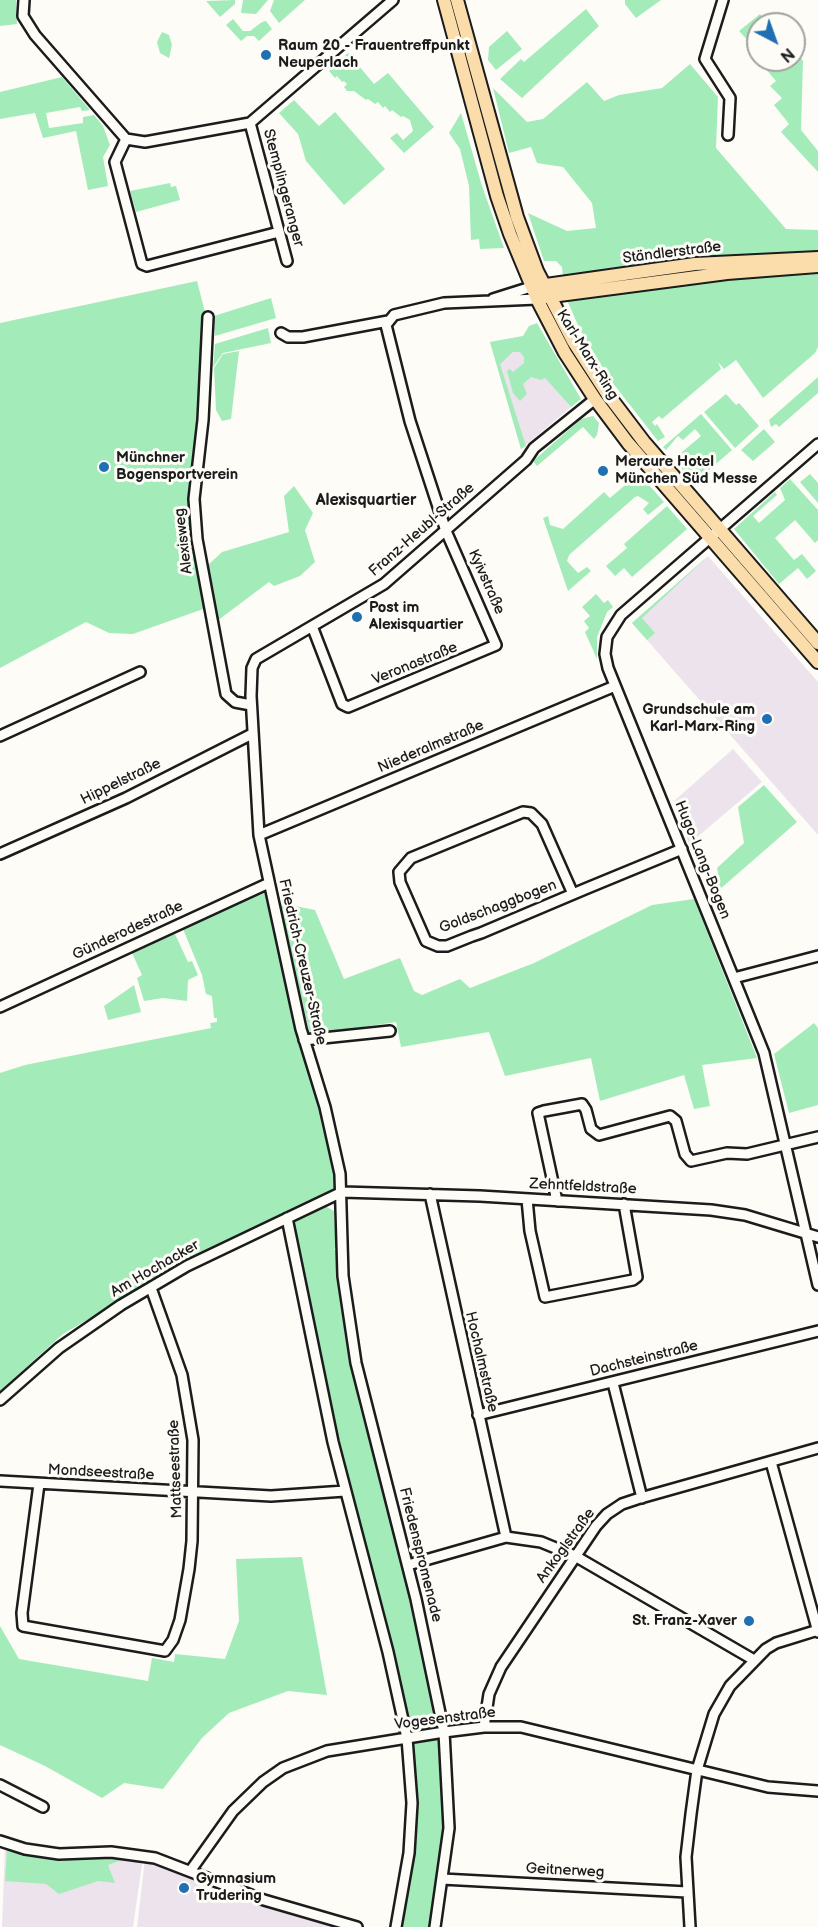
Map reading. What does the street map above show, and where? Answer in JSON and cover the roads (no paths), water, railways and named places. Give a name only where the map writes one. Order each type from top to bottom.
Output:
[{"type":"main road","name":"Karl-Marx-Ring","points":[[444,0],[497,196],[565,353],[595,399],[628,443],[818,643]]},
{"type":"main road","name":"Karl-Marx-Ring","points":[[457,0],[514,208],[540,292],[621,414],[818,662]]},
{"type":"main road","name":"Ständlerstraße","points":[[540,292],[696,264],[818,258]]},
{"type":"main road","name":"Ständlerstraße","points":[[540,292],[818,266]]},
{"type":"street","points":[[24,0],[23,16],[29,28],[126,139],[145,142],[250,123],[393,0]]},
{"type":"street","points":[[723,0],[705,59],[730,98],[728,135]]},
{"type":"street","name":"Stemplingeranger","points":[[250,123],[287,261]]},
{"type":"street","points":[[126,139],[115,162],[142,264],[147,266],[279,232]]},
{"type":"street","points":[[281,333],[288,337],[303,337],[388,321],[394,315],[444,303],[488,301],[540,292]]},
{"type":"street","name":"Alexisweg","points":[[208,318],[202,420],[194,499],[197,539],[226,694],[235,702],[251,705]]},
{"type":"street","name":"Kyivstraße","points":[[388,321],[386,325],[410,421],[446,531],[496,645]]},
{"type":"street","name":"Franz-Heubl-Straße","points":[[252,734],[253,663],[384,584],[526,460],[534,448],[595,399]]},
{"type":"street","name":"Hugo-Lang-Bogen","points":[[818,444],[621,615],[610,631],[605,654],[615,686],[764,1053],[808,1234],[810,1259],[818,1285]]},
{"type":"street","name":"Veronastraße","points":[[312,626],[345,706],[386,692],[496,645]]},
{"type":"street","points":[[0,736],[140,672]]},
{"type":"street","name":"Niederalmstraße","points":[[259,836],[615,686]]},
{"type":"street","name":"Friedrich-Creuzer-Straße","points":[[252,734],[259,836],[304,1040],[325,1107],[342,1192]]},
{"type":"street","name":"Hippelstraße","points":[[0,854],[126,798],[252,734]]},
{"type":"street","name":"Goldschaggbogen","points":[[573,894],[543,824],[531,813],[523,812],[411,858],[399,872],[400,882],[423,935],[430,945],[438,946],[467,938],[682,849]]},
{"type":"street","name":"Günderodestraße","points":[[0,1007],[269,883]]},
{"type":"street","points":[[734,978],[818,956]]},
{"type":"street","points":[[304,1040],[390,1031]]},
{"type":"street","points":[[557,1201],[538,1113],[582,1104],[586,1110],[591,1130],[599,1135],[670,1116],[676,1121],[685,1154],[691,1161],[727,1153],[747,1155],[818,1137]]},
{"type":"street","name":"Zehntfeldstraße","points":[[342,1192],[624,1204],[736,1213],[818,1237]]},
{"type":"street","name":"Am Hochacker","points":[[0,1400],[88,1325],[187,1266],[342,1192]]},
{"type":"street","name":"Friedenspromenade","points":[[342,1192],[343,1276],[356,1363],[408,1565],[444,1732],[449,1828],[435,1927]]},
{"type":"street","name":"Hochalmstraße","points":[[430,1194],[507,1537]]},
{"type":"street","points":[[527,1199],[530,1233],[545,1297],[633,1280],[637,1277],[624,1204]]},
{"type":"street","points":[[287,1218],[345,1491],[388,1652],[407,1738],[412,1803],[409,1853],[396,1927]]},
{"type":"street","name":"Mattseestraße","points":[[39,1485],[22,1613],[23,1626],[165,1651],[173,1640],[183,1606],[192,1541],[193,1440],[182,1375],[151,1288]]},
{"type":"street","name":"Dachsteinstraße","points":[[478,1415],[818,1331]]},
{"type":"street","points":[[613,1383],[642,1498]]},
{"type":"street","name":"Ankoglstraße","points":[[484,1727],[489,1694],[501,1667],[575,1556],[607,1514],[622,1504],[818,1448]]},
{"type":"street","points":[[690,1927],[686,1857],[697,1770],[706,1736],[718,1707],[730,1686],[754,1660],[777,1643],[818,1631],[771,1462]]},
{"type":"street","name":"Mondseestraße","points":[[0,1480],[39,1485],[276,1496],[345,1491]]},
{"type":"street","points":[[408,1565],[507,1537],[541,1542],[575,1556],[754,1660]]},
{"type":"street","name":"Vogesenstraße","points":[[190,1870],[233,1811],[274,1773],[304,1758],[327,1751],[444,1732],[484,1727],[534,1729],[768,1787],[818,1791]]},
{"type":"street","points":[[0,1785],[43,1807]]},
{"type":"street","points":[[0,1841],[25,1849],[59,1854],[103,1851],[155,1858],[264,1900],[357,1927]]},
{"type":"street","name":"Geitnerweg","points":[[442,1879],[687,1892]]},
{"type":"place","name":"Raum 20 - Frauentreffpunkt Neuperlach","points":[[266,55]]},
{"type":"place","name":"Münchner Bogensportverein","points":[[104,467]]},
{"type":"place","name":"Mercure Hotel München Süd Messe","points":[[603,471]]},
{"type":"place","name":"Post im Alexisquartier","points":[[357,617]]},
{"type":"place","name":"Grundschule am Karl-Marx-Ring","points":[[767,719]]},
{"type":"place","name":"St. Franz-Xaver","points":[[749,1621]]},
{"type":"place","name":"Gymnasium Trudering","points":[[184,1888]]},
{"type":"district","name":"Alexisquartier","points":[[366,501]]}]
